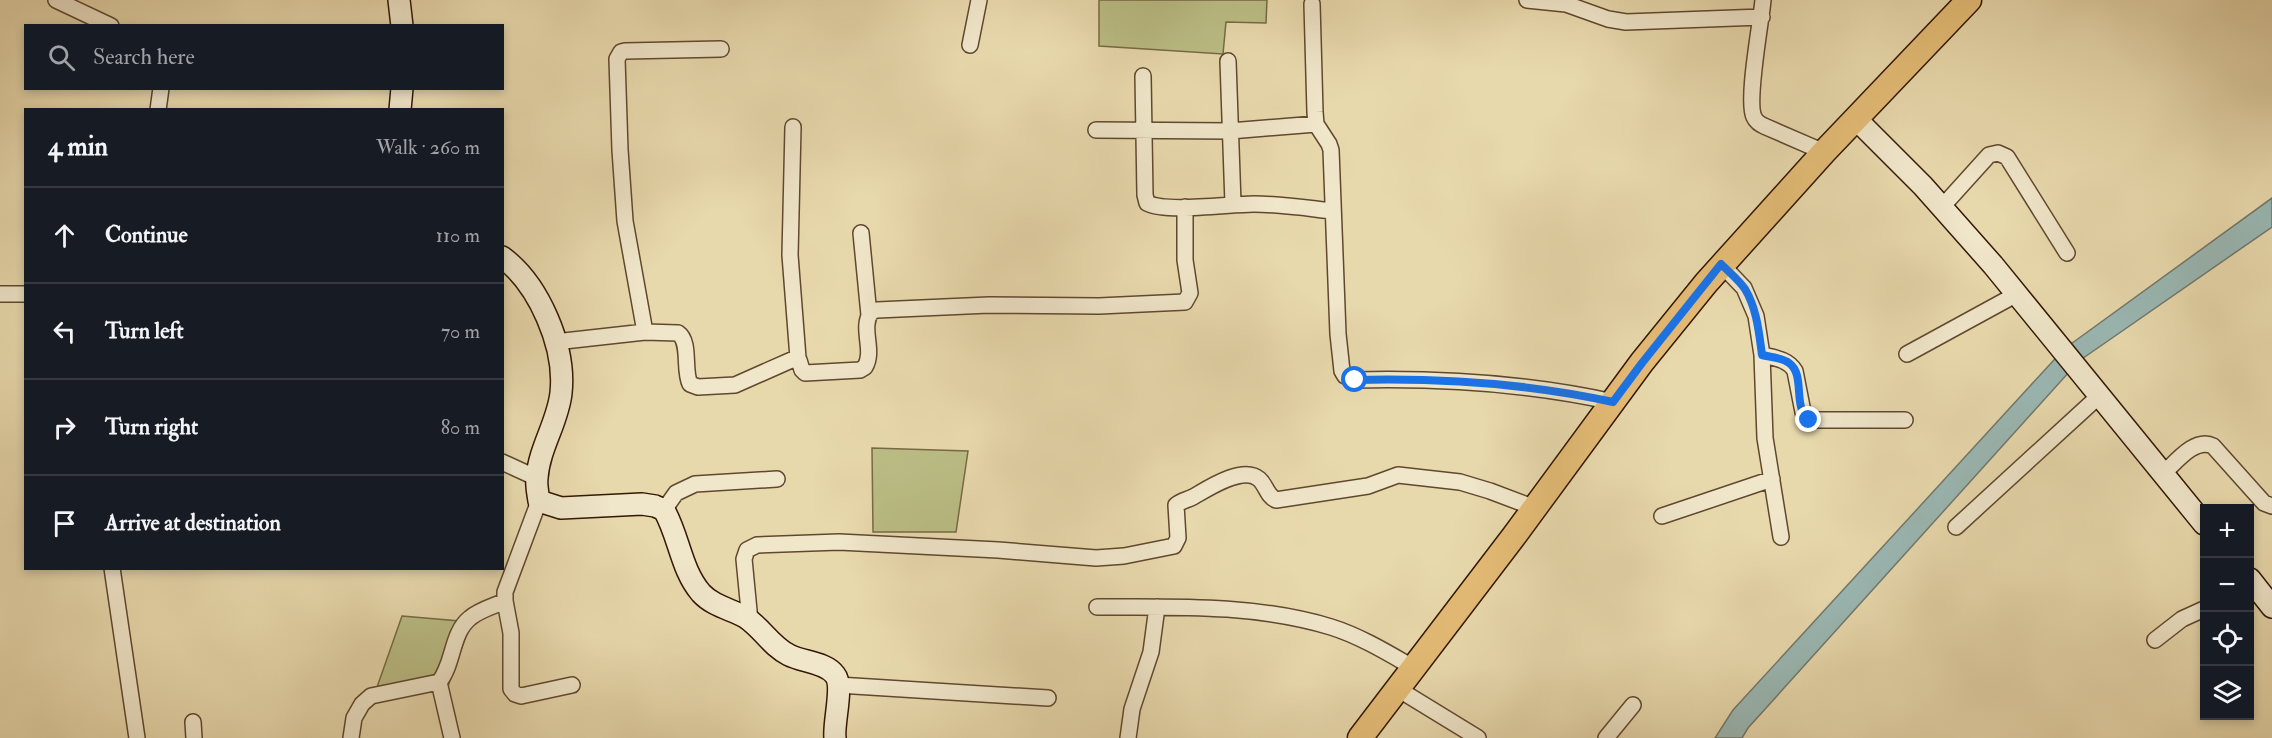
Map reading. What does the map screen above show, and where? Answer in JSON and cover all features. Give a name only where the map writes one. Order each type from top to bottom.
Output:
[{"type":"main road","points":[[1360,738],[1642,363],[1721,264],[1969,0]]},
{"type":"street","points":[[56,0],[107,24]]},
{"type":"street","points":[[399,0],[402,24]]},
{"type":"street","points":[[970,45],[979,0]]},
{"type":"street","points":[[1527,0],[1566,4],[1608,19],[1626,22],[1762,17]]},
{"type":"street","points":[[1763,0],[1752,114],[1755,121],[1824,152]]},
{"type":"street","points":[[1312,4],[1316,124],[1331,150],[1338,334],[1342,371],[1345,376],[1355,380],[1448,380],[1502,384],[1548,389],[1613,402]]},
{"type":"street","points":[[645,332],[625,221],[617,59],[621,52],[625,51],[721,49]]},
{"type":"street","points":[[1228,62],[1233,204]]},
{"type":"street","points":[[1143,76],[1145,200],[1150,205],[1185,207],[1233,204],[1279,205],[1332,212]]},
{"type":"street","points":[[158,108],[160,90]]},
{"type":"street","points":[[400,108],[402,90]]},
{"type":"street","points":[[1857,120],[1941,207],[2017,294],[2200,518]]},
{"type":"street","points":[[1096,130],[1230,131],[1316,124]]},
{"type":"street","points":[[793,127],[790,255],[798,358],[805,373],[860,370],[865,368],[869,359],[866,327],[869,315],[861,233]]},
{"type":"street","points":[[1941,207],[1989,155],[2002,154],[2007,157],[2067,253]]},
{"type":"street","points":[[869,315],[871,312],[885,309],[1185,302],[1190,293],[1185,260],[1185,207]]},
{"type":"street","points":[[504,259],[527,281],[547,315],[555,342],[561,393],[537,478],[539,501],[505,592],[512,633],[511,689],[515,694],[521,696],[572,685]]},
{"type":"street","points":[[1721,264],[1744,288],[1756,316],[1762,355],[1765,438],[1781,537]]},
{"type":"street","points":[[0,294],[24,294]]},
{"type":"street","points":[[1907,354],[2017,294]]},
{"type":"street","points":[[555,342],[645,332],[681,334],[684,340],[687,377],[690,384],[698,387],[735,385],[798,358]]},
{"type":"street","points":[[1762,355],[1785,361],[1792,366],[1803,412],[1809,420],[1905,420]]},
{"type":"street","points":[[1956,527],[2099,396]]},
{"type":"street","points":[[2163,474],[2195,446],[2204,442],[2213,446],[2264,503],[2272,506]]},
{"type":"street","points":[[504,463],[537,478]]},
{"type":"street","points":[[750,621],[744,559],[747,550],[757,545],[839,542],[998,550],[1096,558],[1124,556],[1174,546],[1178,538],[1176,505],[1219,481],[1246,476],[1254,476],[1260,480],[1268,494],[1276,501],[1368,486],[1398,475],[1460,482],[1535,508]]},
{"type":"street","points":[[664,510],[676,493],[695,484],[777,479]]},
{"type":"street","points":[[1662,516],[1772,479]]},
{"type":"street","points":[[539,501],[561,508],[642,504],[664,510],[691,578],[700,592],[710,601],[750,621],[774,646],[790,656],[824,668],[835,675],[838,685],[835,738]]},
{"type":"street","points":[[112,570],[137,738]]},
{"type":"street","points":[[2254,584],[2272,607]]},
{"type":"street","points":[[351,738],[354,718],[362,704],[371,696],[439,682],[445,675],[461,628],[474,615],[505,601]]},
{"type":"street","points":[[1097,607],[1215,607],[1305,621],[1333,628],[1385,651],[1414,668]]},
{"type":"street","points":[[1128,738],[1132,709],[1151,652],[1158,607]]},
{"type":"street","points":[[2155,640],[2182,619],[2200,611]]},
{"type":"street","points":[[439,682],[452,738]]},
{"type":"street","points":[[838,685],[1047,698]]},
{"type":"street","points":[[1398,689],[1478,738]]},
{"type":"street","points":[[1606,738],[1633,705]]},
{"type":"street","points":[[193,722],[194,738]]},
{"type":"green space","points":[[1099,0],[1267,0],[1266,23],[1226,22],[1223,54],[1099,46]]},
{"type":"green space","points":[[872,448],[968,451],[956,532],[873,532]]},
{"type":"green space","points":[[402,616],[471,622],[446,692],[376,690]]},
{"type":"water","points":[[2272,198],[2272,227],[2079,361],[1748,728],[1742,738],[1715,738],[1733,710],[2064,349]]},
{"type":"route","points":[[1355,380],[1448,380],[1502,384],[1548,389],[1613,402],[1721,264],[1744,288],[1751,301],[1756,316],[1762,355],[1790,363],[1795,371],[1803,412],[1809,420]]}]
